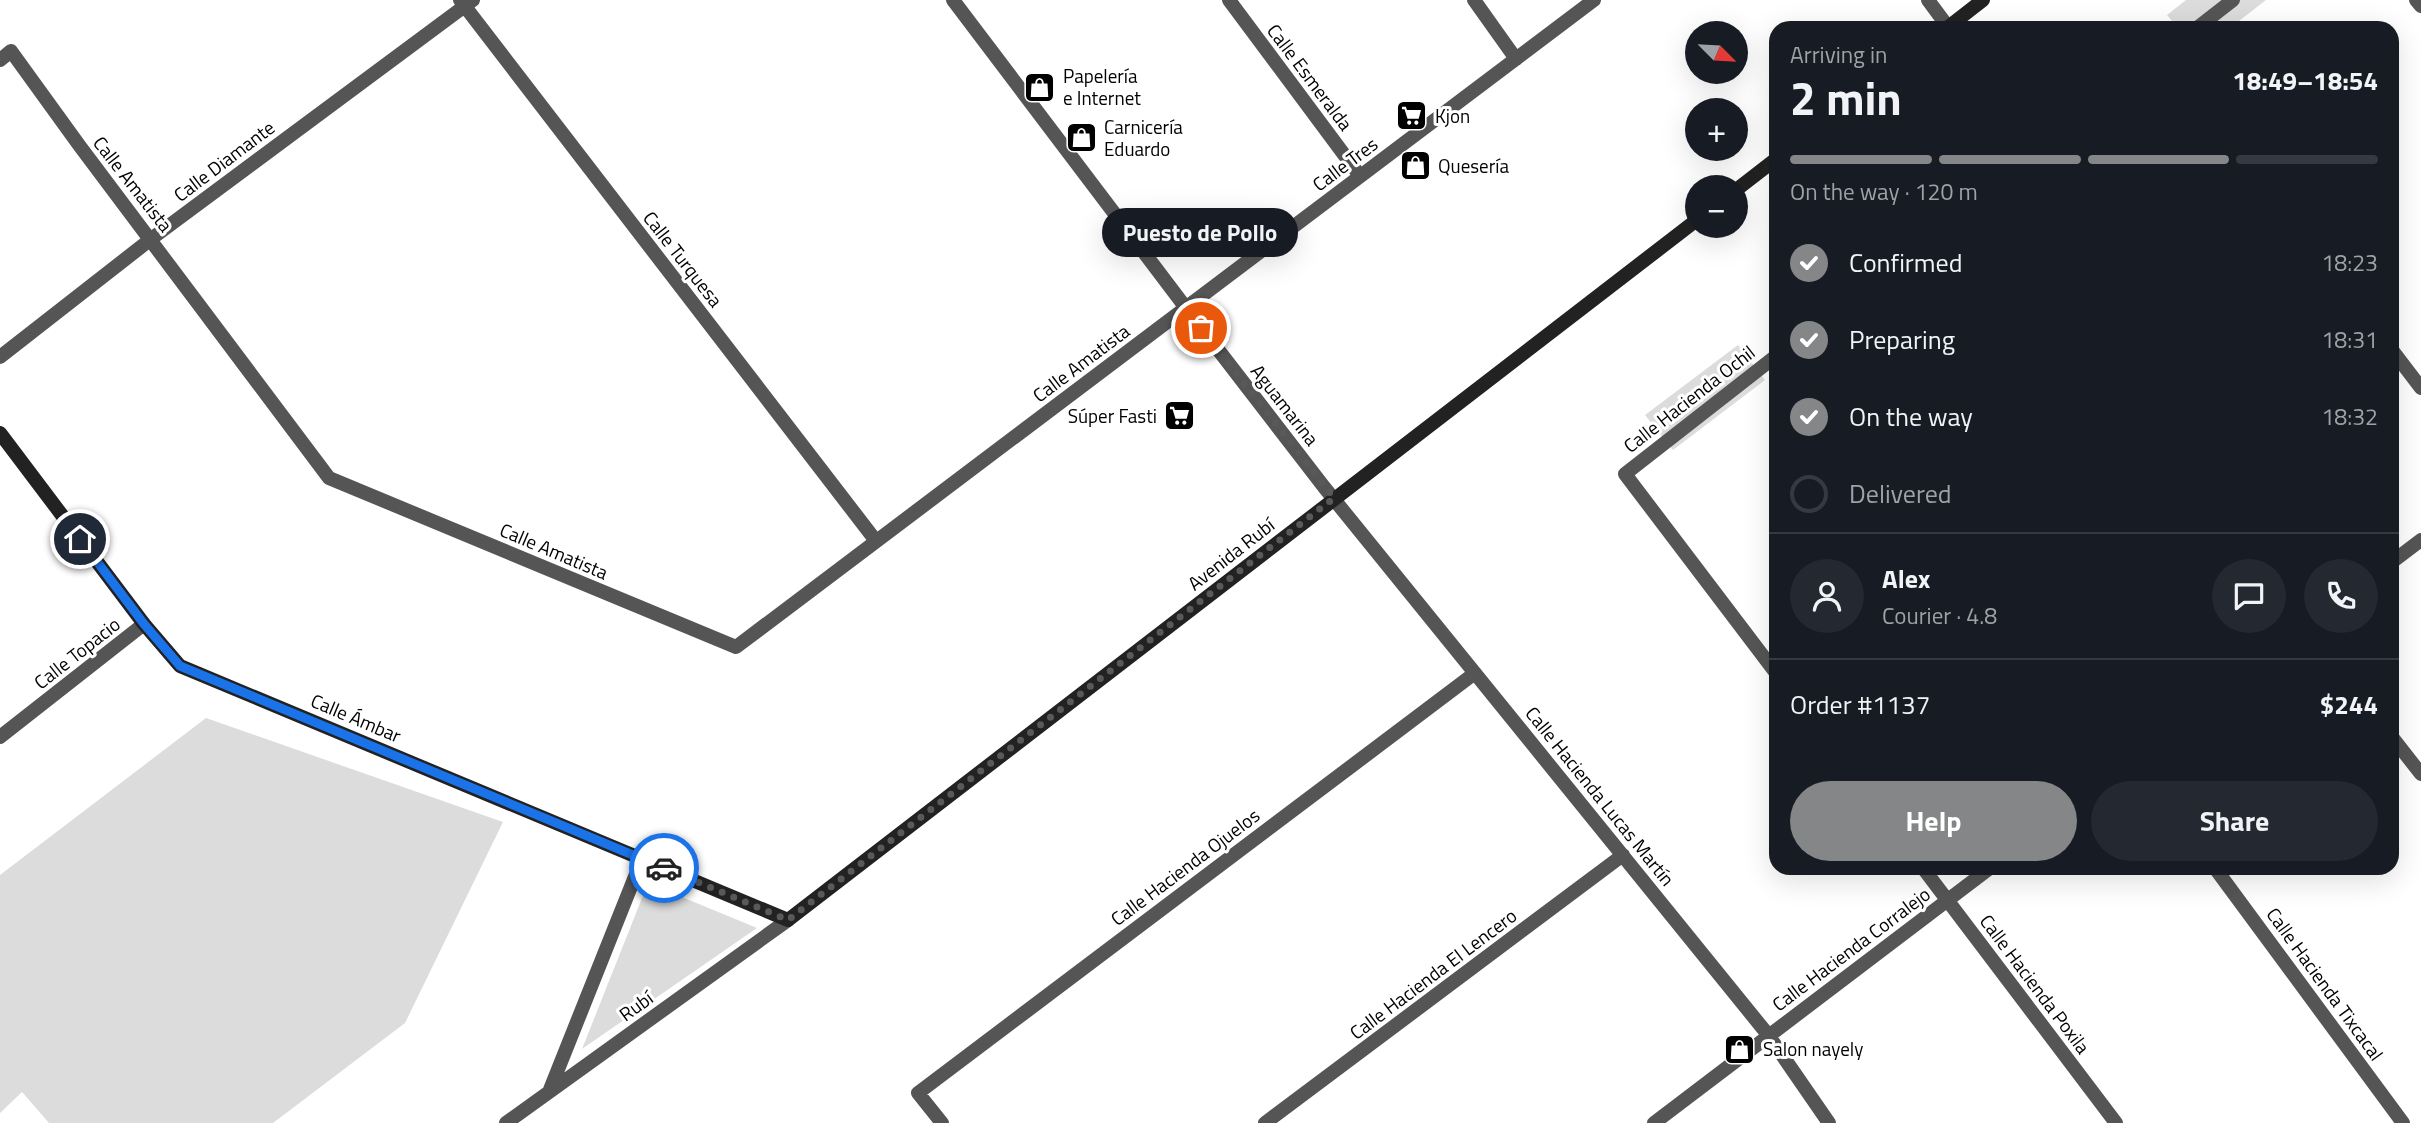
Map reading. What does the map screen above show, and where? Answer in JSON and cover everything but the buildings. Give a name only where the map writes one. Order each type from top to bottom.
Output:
[{"type":"street","name":"Aguamarina","points":[[953,0],[1334,498]]},
{"type":"street","name":"Calle Esmeralda","points":[[1229,0],[1360,176]]},
{"type":"street","points":[[1474,0],[1516,59]]},
{"type":"street","name":"Calle Tres","points":[[1186,308],[1594,0]]},
{"type":"street","points":[[1928,0],[1943,21]]},
{"type":"street","points":[[1955,21],[1983,0]]},
{"type":"street","points":[[2205,21],[2232,0]]},
{"type":"street","points":[[2416,0],[2421,6]]},
{"type":"street","name":"Calle Diamante","points":[[0,357],[151,239],[466,2]]},
{"type":"street","name":"Calle Turquesa","points":[[466,2],[876,541]]},
{"type":"street","name":"Calle Amatista","points":[[6,55],[151,239],[329,478],[736,647],[1186,308]]},
{"type":"street","points":[[1748,181],[1769,164]]},
{"type":"street","name":"Avenida Rubí","points":[[788,920],[1685,229]]},
{"type":"street","points":[[2399,358],[2421,388]]},
{"type":"street","name":"Calle Hacienda Ochil","points":[[1769,361],[1625,474],[1769,664]]},
{"type":"street","name":"Calle Ámbar","points":[[0,433],[144,624],[180,666],[788,920]]},
{"type":"street","name":"Calle Hacienda Lucas Martín","points":[[1334,498],[1769,1036],[1829,1123]]},
{"type":"street","points":[[2399,557],[2421,540]]},
{"type":"street","name":"Calle Topacio","points":[[0,737],[144,624]]},
{"type":"street","name":"Calle Hacienda Ojuelos","points":[[942,1123],[918,1093],[1475,673]]},
{"type":"street","points":[[2399,746],[2421,774]]},
{"type":"street","name":"Calle Hacienda El Lencero","points":[[1265,1123],[1623,855]]},
{"type":"street","points":[[549,1092],[642,859]]},
{"type":"street","name":"Calle Hacienda Poxila","points":[[1928,875],[2116,1123]]},
{"type":"street","name":"Calle Hacienda Corralejo","points":[[1654,1123],[1981,875]]},
{"type":"street","name":"Calle Hacienda Tixcacal","points":[[2220,875],[2403,1123]]},
{"type":"street","name":"Rubí","points":[[506,1123],[788,920]]},
{"type":"shaded area","points":[[2186,0],[2266,0],[2239,21],[2172,21],[2167,15]]},
{"type":"shaded area","points":[[1738,345],[1765,380],[1673,450],[1645,415]]},
{"type":"shaded area","points":[[206,718],[503,822],[405,1023],[273,1123],[49,1123],[22,1092],[0,1113],[0,875]]},
{"type":"shaded area","points":[[648,883],[757,928],[582,1049]]},
{"type":"way so far","points":[[664,868],[788,920],[1334,498],[1201,328]]},
{"type":"place","name":"Papelería e Internet","points":[[1040,87]]},
{"type":"place","name":"Kjon","points":[[1412,116]]},
{"type":"place","name":"Carnicería Eduardo","points":[[1081,138]]},
{"type":"place","name":"Quesería","points":[[1415,166]]},
{"type":"place","name":"Puesto de Pollo","points":[[1201,328]]},
{"type":"place","name":"Súper Fasti","points":[[1180,416]]},
{"type":"place","name":"Salon nayely","points":[[1740,1049]]},
{"type":"route","points":[[80,539],[144,624],[180,666],[664,868]]}]
